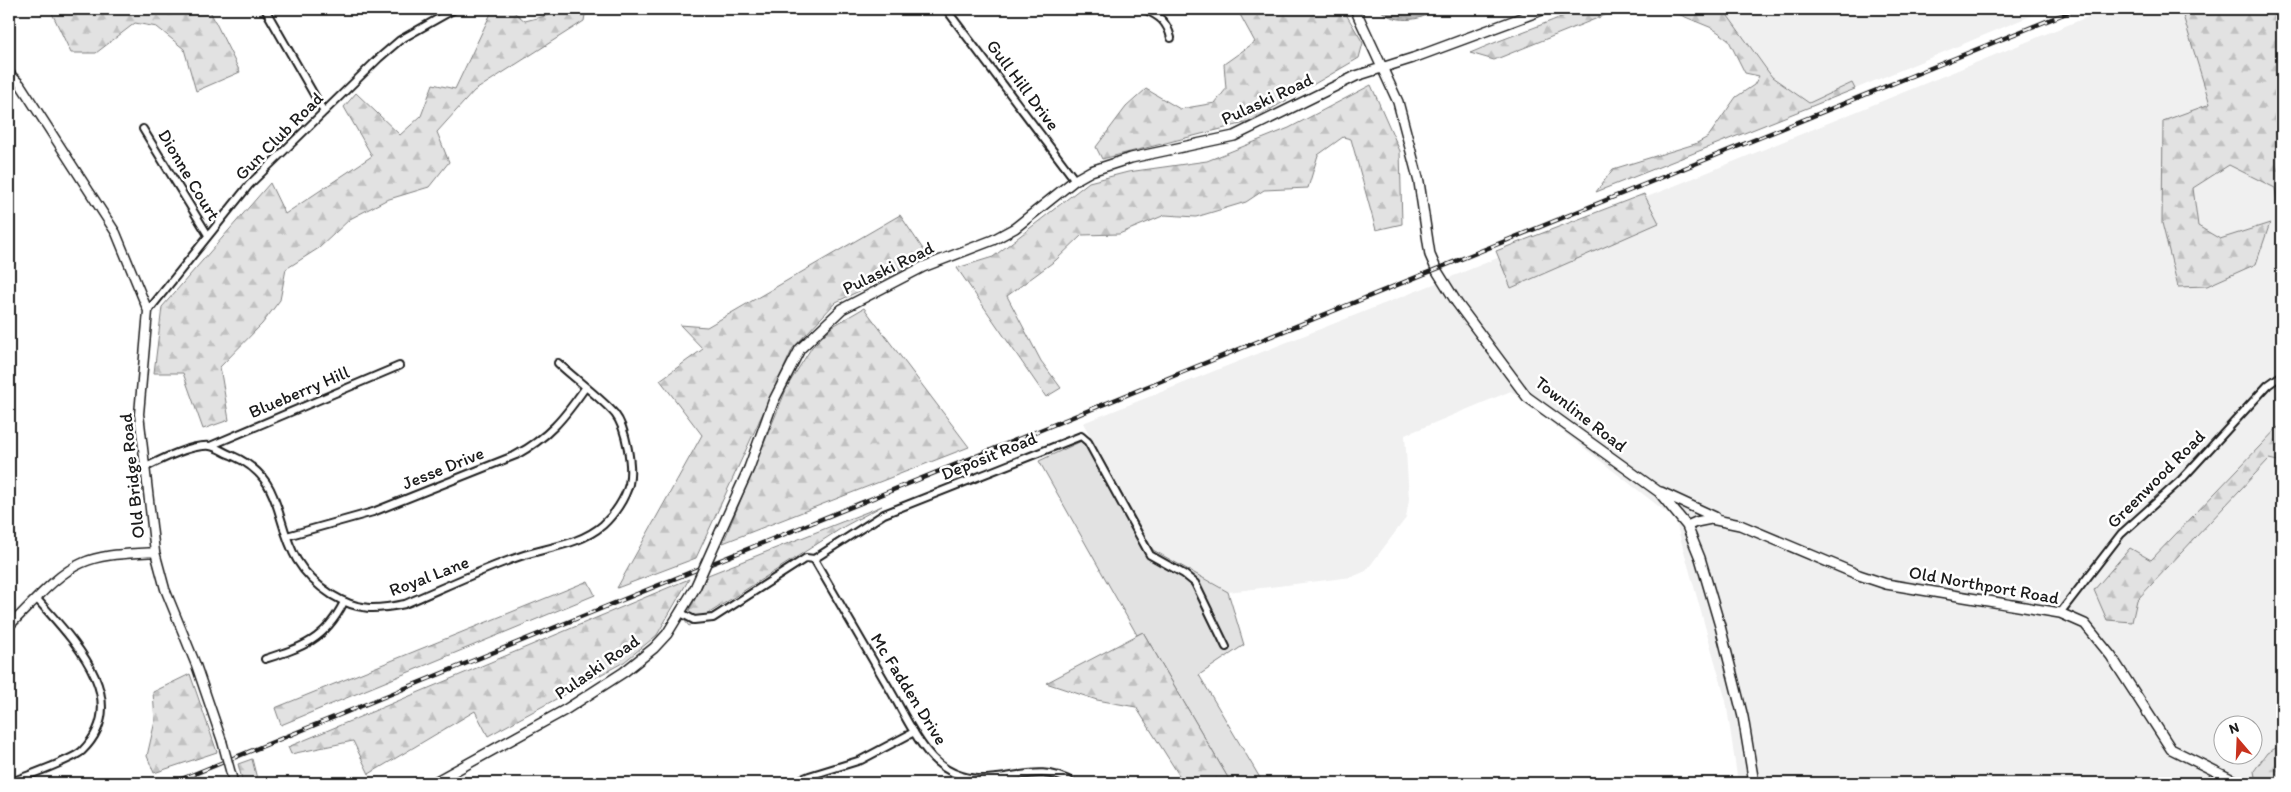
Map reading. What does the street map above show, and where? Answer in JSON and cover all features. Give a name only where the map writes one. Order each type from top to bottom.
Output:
[{"type":"main road","name":"Townline Road","points":[[1355,9],[1398,102],[1419,182],[1430,255],[1437,271],[1457,303],[1527,397],[1659,492],[1687,526],[1700,558],[1722,636],[1743,717],[1754,783]]},
{"type":"main road","name":"Pulaski Road","points":[[433,783],[565,710],[624,672],[661,641],[681,613],[695,588],[749,468],[773,402],[800,349],[842,309],[923,267],[992,240],[1015,228],[1075,180],[1090,171],[1131,158],[1234,136],[1326,89],[1356,76],[1545,9]]},
{"type":"main road","name":"Old Northport Road","points":[[1659,492],[1720,520],[1762,534],[1859,575],[1886,584],[2060,613],[2085,624],[2111,656],[2171,749],[2239,783]]},
{"type":"main road","name":"Old Northport Road","points":[[1687,526],[1704,520],[1720,520]]},
{"type":"street","points":[[265,9],[324,112]]},
{"type":"street","name":"Gun Club Road","points":[[148,311],[249,185],[378,58],[400,40],[455,9]]},
{"type":"street","name":"Gull Hill Drive","points":[[946,9],[1075,180]]},
{"type":"street","points":[[1144,9],[1159,16],[1166,22],[1171,38]]},
{"type":"street","name":"Old Bridge Road","points":[[9,73],[20,84],[116,233],[148,311],[139,414],[155,552],[164,589],[196,665],[222,741],[233,782]]},
{"type":"street","name":"Dionne Court","points":[[144,129],[208,235]]},
{"type":"street","name":"Royal Lane","points":[[210,446],[246,461],[266,481],[274,496],[296,559],[307,575],[324,590],[344,602],[362,609],[385,608],[405,604],[520,556],[567,544],[586,536],[603,525],[619,507],[629,484],[630,458],[616,415],[558,363]]},
{"type":"street","name":"Blueberry Hill","points":[[210,446],[399,366]]},
{"type":"street","name":"Greenwood Road","points":[[2060,613],[2121,534],[2181,480],[2268,386],[2282,375]]},
{"type":"street","name":"Jesse Drive","points":[[287,536],[373,512],[516,455],[538,442],[556,426],[585,388]]},
{"type":"street","name":"Deposit Road","points":[[681,613],[694,620],[713,618],[806,558],[814,559],[884,514],[1081,436],[1088,442],[1150,556],[1184,574],[1194,583],[1226,647]]},
{"type":"street","points":[[146,467],[174,453],[210,446]]},
{"type":"street","points":[[9,626],[64,574],[82,562],[108,556],[155,552]]},
{"type":"street","name":"Mc Fadden Drive","points":[[814,559],[914,732],[937,762],[962,776],[980,780],[998,779],[1032,772],[1049,773],[1073,783]]},
{"type":"street","points":[[9,783],[81,753],[94,736],[102,718],[102,698],[97,679],[86,658],[37,599]]},
{"type":"street","points":[[265,659],[314,640],[331,624],[344,602]]},
{"type":"street","points":[[792,783],[861,760],[914,732]]},
{"type":"shaded area","points":[[1723,9],[2047,9],[1855,89],[1852,83],[1809,103],[1772,77]]},
{"type":"shaded area","points":[[2107,9],[2282,9],[2282,783],[1738,783],[1726,701],[1675,519],[1511,391],[1405,435],[1409,499],[1406,518],[1366,571],[1352,577],[1228,592],[1153,550],[1083,423],[1434,284]]},
{"type":"green space","points":[[50,9],[162,9],[168,15],[210,11],[240,72],[196,91],[184,49],[157,27],[135,23],[96,53],[71,53]]},
{"type":"green space","points":[[493,9],[510,9],[525,21],[549,15],[553,9],[586,9],[584,21],[474,91],[437,132],[449,162],[429,187],[386,200],[350,219],[319,248],[286,269],[280,300],[262,324],[220,367],[229,420],[203,429],[183,373],[154,373],[162,307],[270,183],[285,214],[372,156],[344,107],[356,93],[400,135],[421,116],[433,84],[455,89]]},
{"type":"green space","points":[[1237,9],[1343,9],[1363,43],[1359,58],[1249,122],[1102,159],[1096,147],[1126,107],[1146,89],[1180,109],[1215,103],[1226,89],[1224,64],[1255,42]]},
{"type":"green space","points":[[1580,9],[1620,9],[1494,60],[1470,53],[1553,20]]},
{"type":"green space","points":[[1666,9],[1723,9],[1772,77],[1809,103],[1852,83],[1855,89],[1596,192],[1613,169],[1695,144],[1708,137],[1736,97],[1754,85],[1759,76],[1745,73],[1728,39],[1712,28]]},
{"type":"green space","points":[[2181,9],[2282,9],[2282,226],[2275,188],[2229,165],[2193,188],[2198,226],[2220,239],[2270,223],[2256,264],[2207,286],[2178,287],[2162,223],[2163,121],[2210,104]]},
{"type":"green space","points":[[1371,85],[1400,151],[1402,224],[1376,230],[1351,139],[1343,137],[1318,155],[1308,188],[1264,190],[1246,202],[1196,217],[1165,215],[1119,234],[1082,235],[1056,260],[1007,296],[1041,361],[1061,388],[1046,397],[957,268],[993,257],[1089,182],[1128,172],[1207,161],[1289,128]]},
{"type":"green space","points":[[1644,194],[1659,223],[1511,288],[1496,251]]},
{"type":"green space","points":[[900,215],[929,258],[836,302],[793,348],[696,558],[617,588],[702,435],[660,380],[703,349],[680,325],[707,327]]},
{"type":"green space","points":[[864,308],[969,447],[723,543],[788,385],[812,347],[833,326]]},
{"type":"green space","points":[[2282,423],[2282,462],[2269,459],[2137,600],[2132,622],[2107,620],[2094,590],[2130,548],[2151,560]]},
{"type":"green space","points":[[1090,437],[1153,550],[1228,592],[1244,645],[1199,675],[1263,783],[1231,783],[1143,632],[1137,635],[1039,461]]},
{"type":"green space","points":[[882,506],[845,526],[689,626],[684,620],[708,575]]},
{"type":"green space","points":[[689,579],[657,635],[624,662],[488,736],[475,711],[369,774],[353,741],[291,754],[288,747]]},
{"type":"green space","points":[[588,581],[595,595],[281,725],[275,708]]},
{"type":"green space","points":[[1143,632],[1231,783],[1184,783],[1136,707],[1097,700],[1046,683]]},
{"type":"green space","points":[[190,674],[217,752],[154,773],[147,756],[155,721],[153,692]]},
{"type":"green space","points":[[2276,748],[2282,754],[2282,783],[2268,783],[2255,777],[2254,771],[2259,764],[2264,764],[2264,757]]},
{"type":"green space","points":[[252,759],[258,783],[243,783],[238,764]]},
{"type":"water","points":[[1380,9],[1433,9],[1429,14],[1422,17],[1406,20],[1391,17],[1384,14]]},
{"type":"railway","points":[[172,783],[2076,9]]}]
